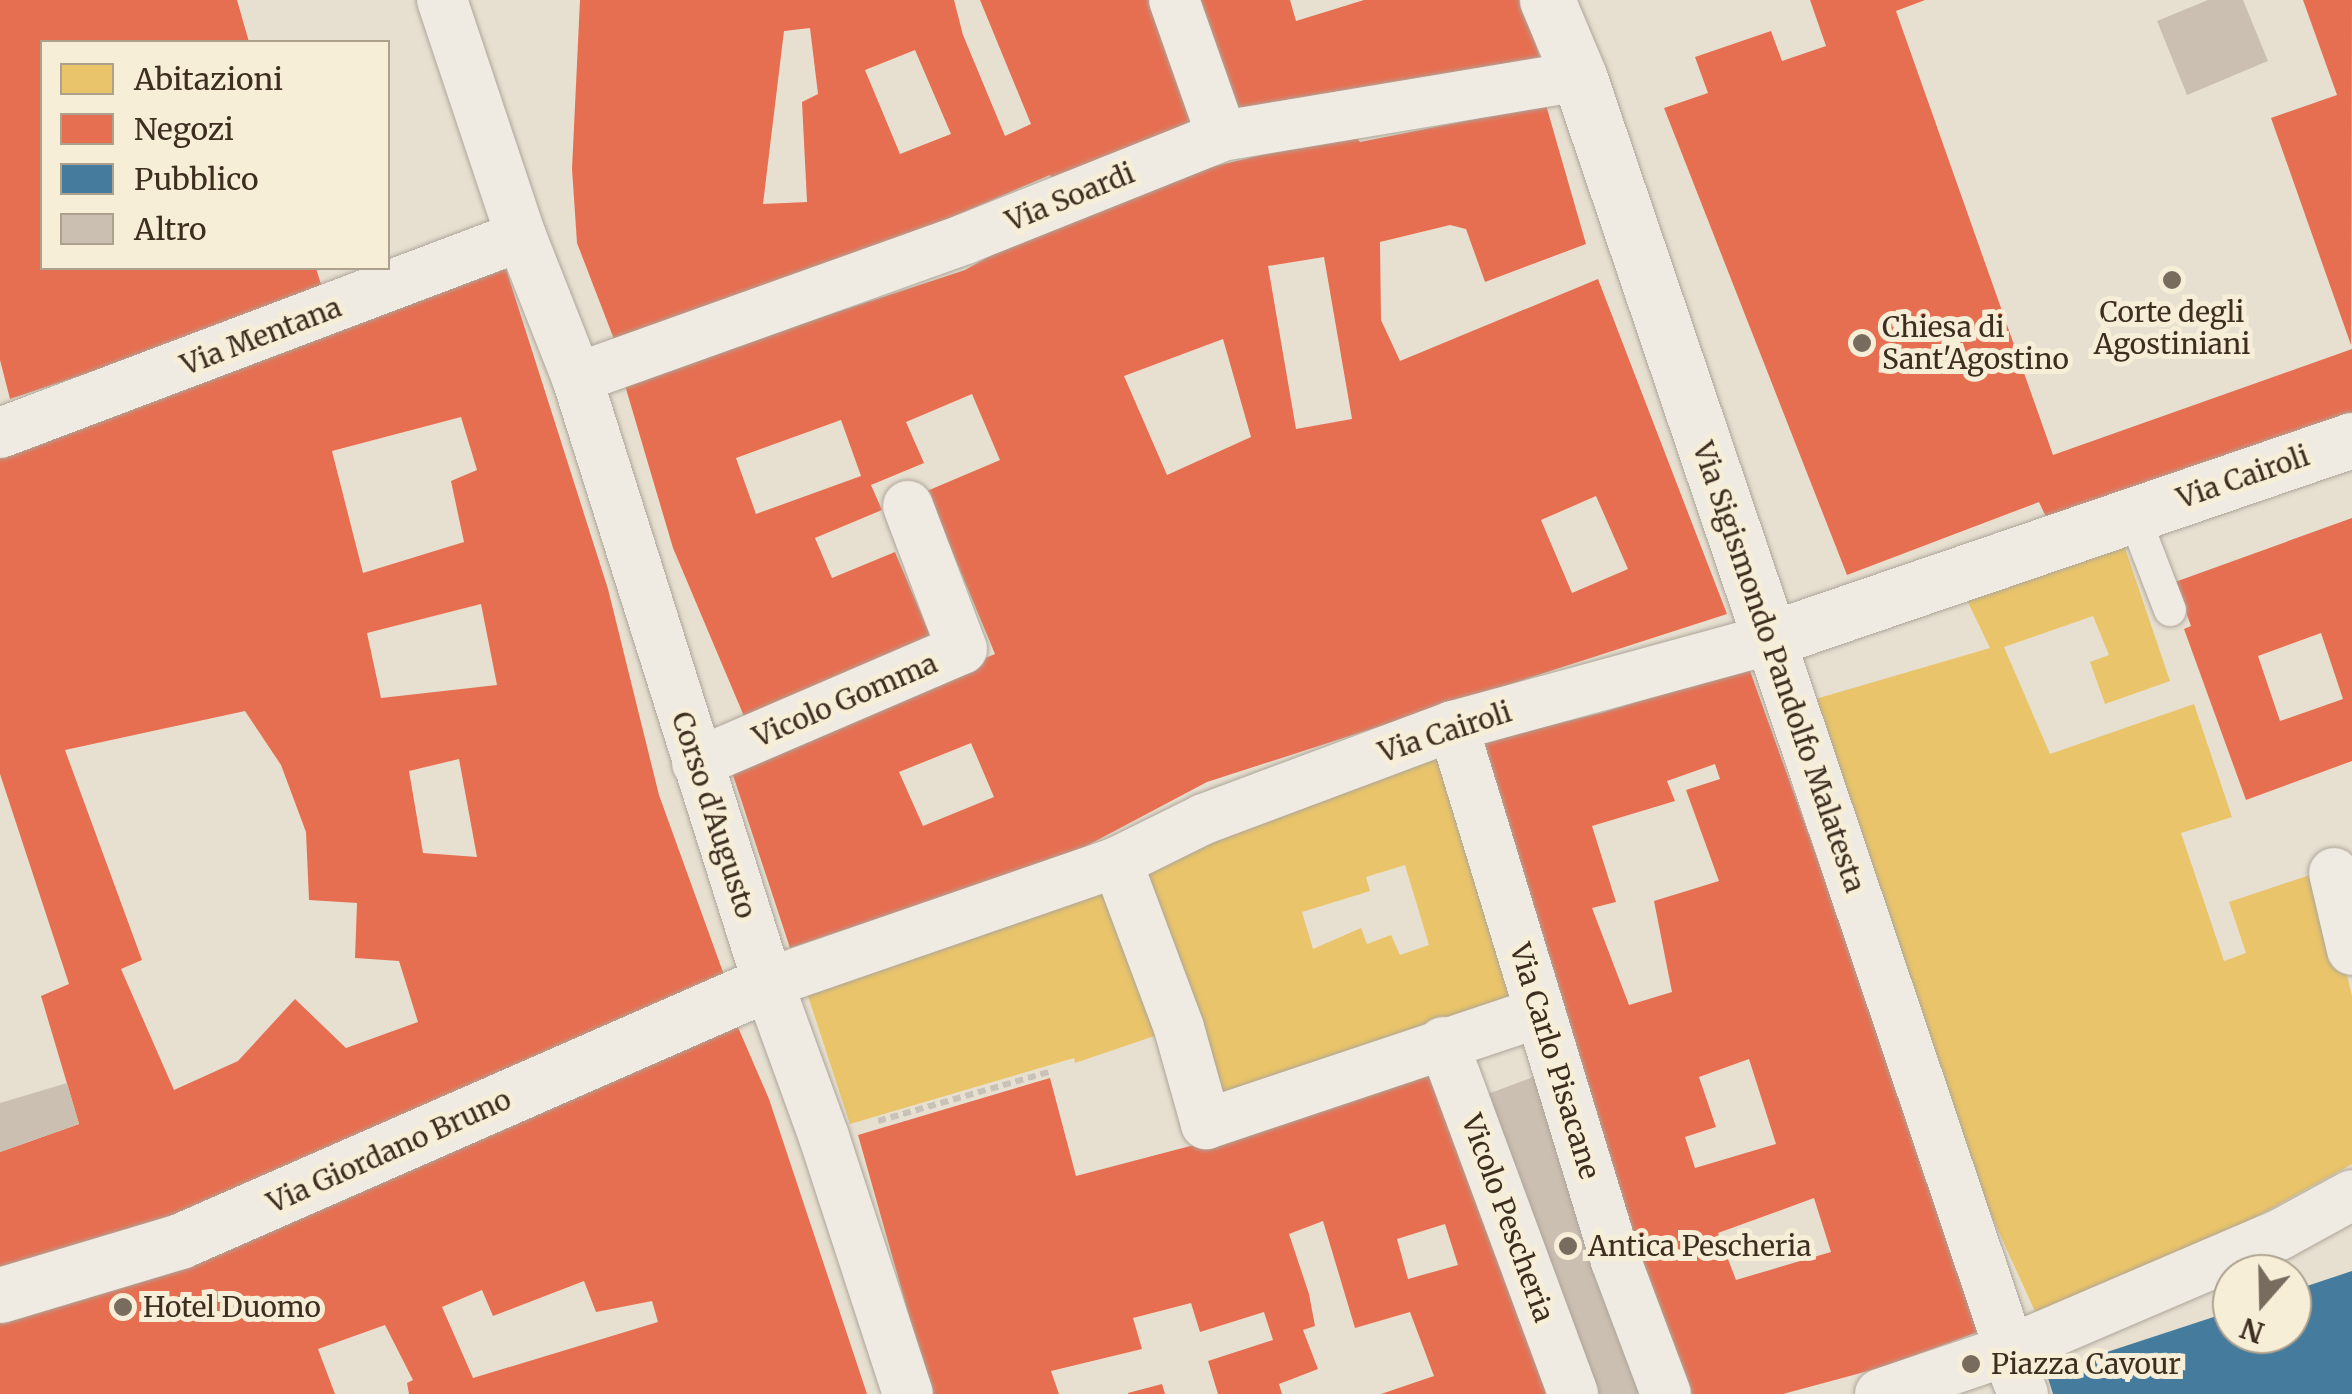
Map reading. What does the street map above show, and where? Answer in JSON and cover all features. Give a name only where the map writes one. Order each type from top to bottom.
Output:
[{"type":"street","name":"Corso d'Augusto","points":[[442,0],[522,236],[577,378],[768,984],[824,1136],[908,1394]]},
{"type":"street","points":[[1174,0],[1222,136]]},
{"type":"street","name":"Via Sigismondo Pandolfo Malatesta","points":[[1546,0],[1580,76],[2012,1357]]},
{"type":"street","name":"Via Soardi","points":[[577,378],[965,238],[1222,136],[1580,76]]},
{"type":"street","name":"Via Mentana","points":[[2,425],[522,236]]},
{"type":"street","name":"Via Cairoli","points":[[768,984],[1117,862],[1204,819],[1453,726],[1770,639],[2352,440]]},
{"type":"street","name":"Vicolo Gomma","points":[[697,763],[962,649],[908,506]]},
{"type":"street","name":"Via Carlo Pisacane","points":[[1453,726],[1616,1260],[1666,1394]]},
{"type":"street","points":[[1117,862],[1178,1028],[1206,1124],[1540,1012]]},
{"type":"street","points":[[2334,874],[2352,950]]},
{"type":"street","name":"Via Giordano Bruno","points":[[0,1295],[180,1241],[768,984]]},
{"type":"street","name":"Vicolo Pescheria","points":[[1443,1042],[1573,1394]]},
{"type":"street","points":[[1880,1394],[2012,1357],[2279,1235],[2352,1195]]},
{"type":"lane","points":[[2133,514],[2170,610]]},
{"type":"path","points":[[824,1136],[1050,1072]]},
{"type":"building: Abitazioni","points":[[2123,542],[2170,681],[2105,704],[2090,662],[2109,655],[2093,616],[2004,647],[2050,754],[2194,704],[2232,817],[2181,833],[2224,961],[2246,953],[2229,902],[2322,871],[2352,996],[2352,1164],[2181,1258],[2038,1318],[1962,1151],[1812,700],[1990,648],[1965,596]]},
{"type":"building: Abitazioni","points":[[1453,753],[1524,1002],[1218,1110],[1135,865]],"holes":[[[1405,865],[1429,945],[1400,955],[1391,935],[1367,944],[1361,928],[1313,949],[1302,912],[1370,891],[1366,877]]]},
{"type":"building: Abitazioni","points":[[1113,873],[1169,1031],[1075,1063],[1074,1058],[850,1124],[802,978]]},
{"type":"building: Negozi","points":[[0,0],[237,0],[248,40],[40,40],[40,270],[317,270],[324,294],[10,399],[0,360]]},
{"type":"building: Negozi","points":[[580,0],[954,0],[963,35],[1005,136],[1031,124],[980,0],[1166,0],[1204,114],[1058,189],[1050,175],[796,284],[617,347],[577,243],[572,169]],"holes":[[[810,28],[818,94],[802,102],[807,202],[763,204],[784,31]],[[915,50],[951,134],[900,154],[865,70]]]},
{"type":"building: Negozi","points":[[1189,0],[1290,0],[1296,21],[1364,0],[1523,0],[1540,58],[1226,110]]},
{"type":"building: Negozi","points":[[1810,0],[1925,0],[1896,11],[2053,455],[2352,349],[2352,423],[2052,530],[2039,502],[1847,575],[1664,108],[1708,93],[1695,57],[1771,31],[1782,61],[1826,46]]},
{"type":"building: Negozi","points":[[2303,0],[2352,0],[2351,345],[2271,118],[2337,95]]},
{"type":"building: Negozi","points":[[1546,105],[1586,244],[1485,282],[1466,229],[1450,225],[1380,242],[1381,320],[1400,361],[1598,279],[1727,614],[1207,782],[1075,852],[790,948],[730,766],[995,654],[927,491],[1000,460],[972,394],[906,422],[924,463],[871,485],[882,510],[815,538],[832,578],[895,552],[933,642],[746,721],[673,548],[624,382],[965,270],[1053,221],[1182,174],[1353,133],[1360,142]],"holes":[[[1324,257],[1352,419],[1296,429],[1268,266]],[[1223,339],[1251,437],[1167,475],[1124,376]],[[841,420],[861,476],[756,514],[736,458]],[[1596,496],[1628,569],[1572,593],[1541,520]],[[971,743],[994,797],[923,826],[899,772]]]},
{"type":"building: Negozi","points":[[506,269],[608,589],[659,795],[728,986],[302,1169],[0,1277],[0,1152],[79,1124],[41,996],[69,984],[0,774],[0,458],[199,375]],"holes":[[[461,417],[477,470],[451,481],[464,542],[363,573],[332,451]],[[481,604],[497,685],[381,698],[367,633]],[[245,711],[281,765],[306,832],[309,900],[357,903],[355,958],[399,961],[418,1022],[346,1048],[295,999],[238,1061],[174,1090],[121,969],[142,960],[65,750]],[[459,759],[477,857],[423,853],[409,771]]]},
{"type":"building: Negozi","points":[[2352,518],[2352,761],[2246,800],[2184,629],[2191,626],[2175,582]],"holes":[[[2321,633],[2343,699],[2280,721],[2258,656]]]},
{"type":"building: Negozi","points":[[1749,668],[1986,1329],[1883,1367],[1783,1394],[1675,1394],[1473,744],[1601,713]],"holes":[[[1715,764],[1720,779],[1686,790],[1719,881],[1654,901],[1672,992],[1629,1005],[1592,908],[1616,902],[1592,826],[1675,801],[1667,781]],[[1749,1059],[1776,1144],[1695,1168],[1685,1137],[1716,1127],[1699,1077]],[[1814,1198],[1831,1252],[1736,1280],[1718,1233]]]},
{"type":"building: Negozi","points":[[734,1018],[769,1099],[867,1394],[409,1394],[407,1383],[413,1380],[385,1325],[318,1349],[335,1394],[0,1394],[0,1321]],"holes":[[[584,1281],[596,1312],[652,1301],[658,1322],[473,1378],[442,1307],[482,1290],[493,1316]]]},
{"type":"building: Negozi","points":[[1431,1056],[1558,1394],[1381,1394],[1434,1376],[1410,1312],[1355,1328],[1323,1221],[1289,1234],[1309,1294],[1315,1326],[1303,1330],[1318,1369],[1279,1384],[1282,1394],[1218,1394],[1208,1361],[1273,1340],[1264,1312],[1200,1332],[1191,1303],[1133,1318],[1142,1349],[1051,1371],[1059,1394],[931,1394],[858,1135],[1050,1078],[1076,1176],[1259,1128]],"holes":[[[1445,1224],[1458,1265],[1408,1279],[1397,1239]]]},
{"type":"building: Negozi","points":[[1162,1384],[1165,1394],[1128,1394],[1128,1393]]},
{"type":"building: Pubblico","points":[[2352,1271],[2352,1394],[2053,1394],[2046,1372],[2212,1318],[2212,1354],[2312,1354],[2312,1284]]},
{"type":"building: Altro","points":[[2208,0],[2243,0],[2268,61],[2187,95],[2157,21]]},
{"type":"building: Altro","name":"Antica Pescheria","points":[[1541,1074],[1658,1394],[1586,1394],[1477,1098]]},
{"type":"building: Altro","points":[[67,1083],[79,1124],[0,1152],[0,1103]]},
{"type":"place","name":"Corte degli Agostiniani","points":[[2172,280]]},
{"type":"place","name":"Chiesa di Sant'Agostino","points":[[1862,343]]},
{"type":"place","name":"Antica Pescheria","points":[[1568,1246]]},
{"type":"place","name":"Hotel Duomo","points":[[123,1307]]},
{"type":"place","name":"Piazza Cavour","points":[[1971,1364]]}]
